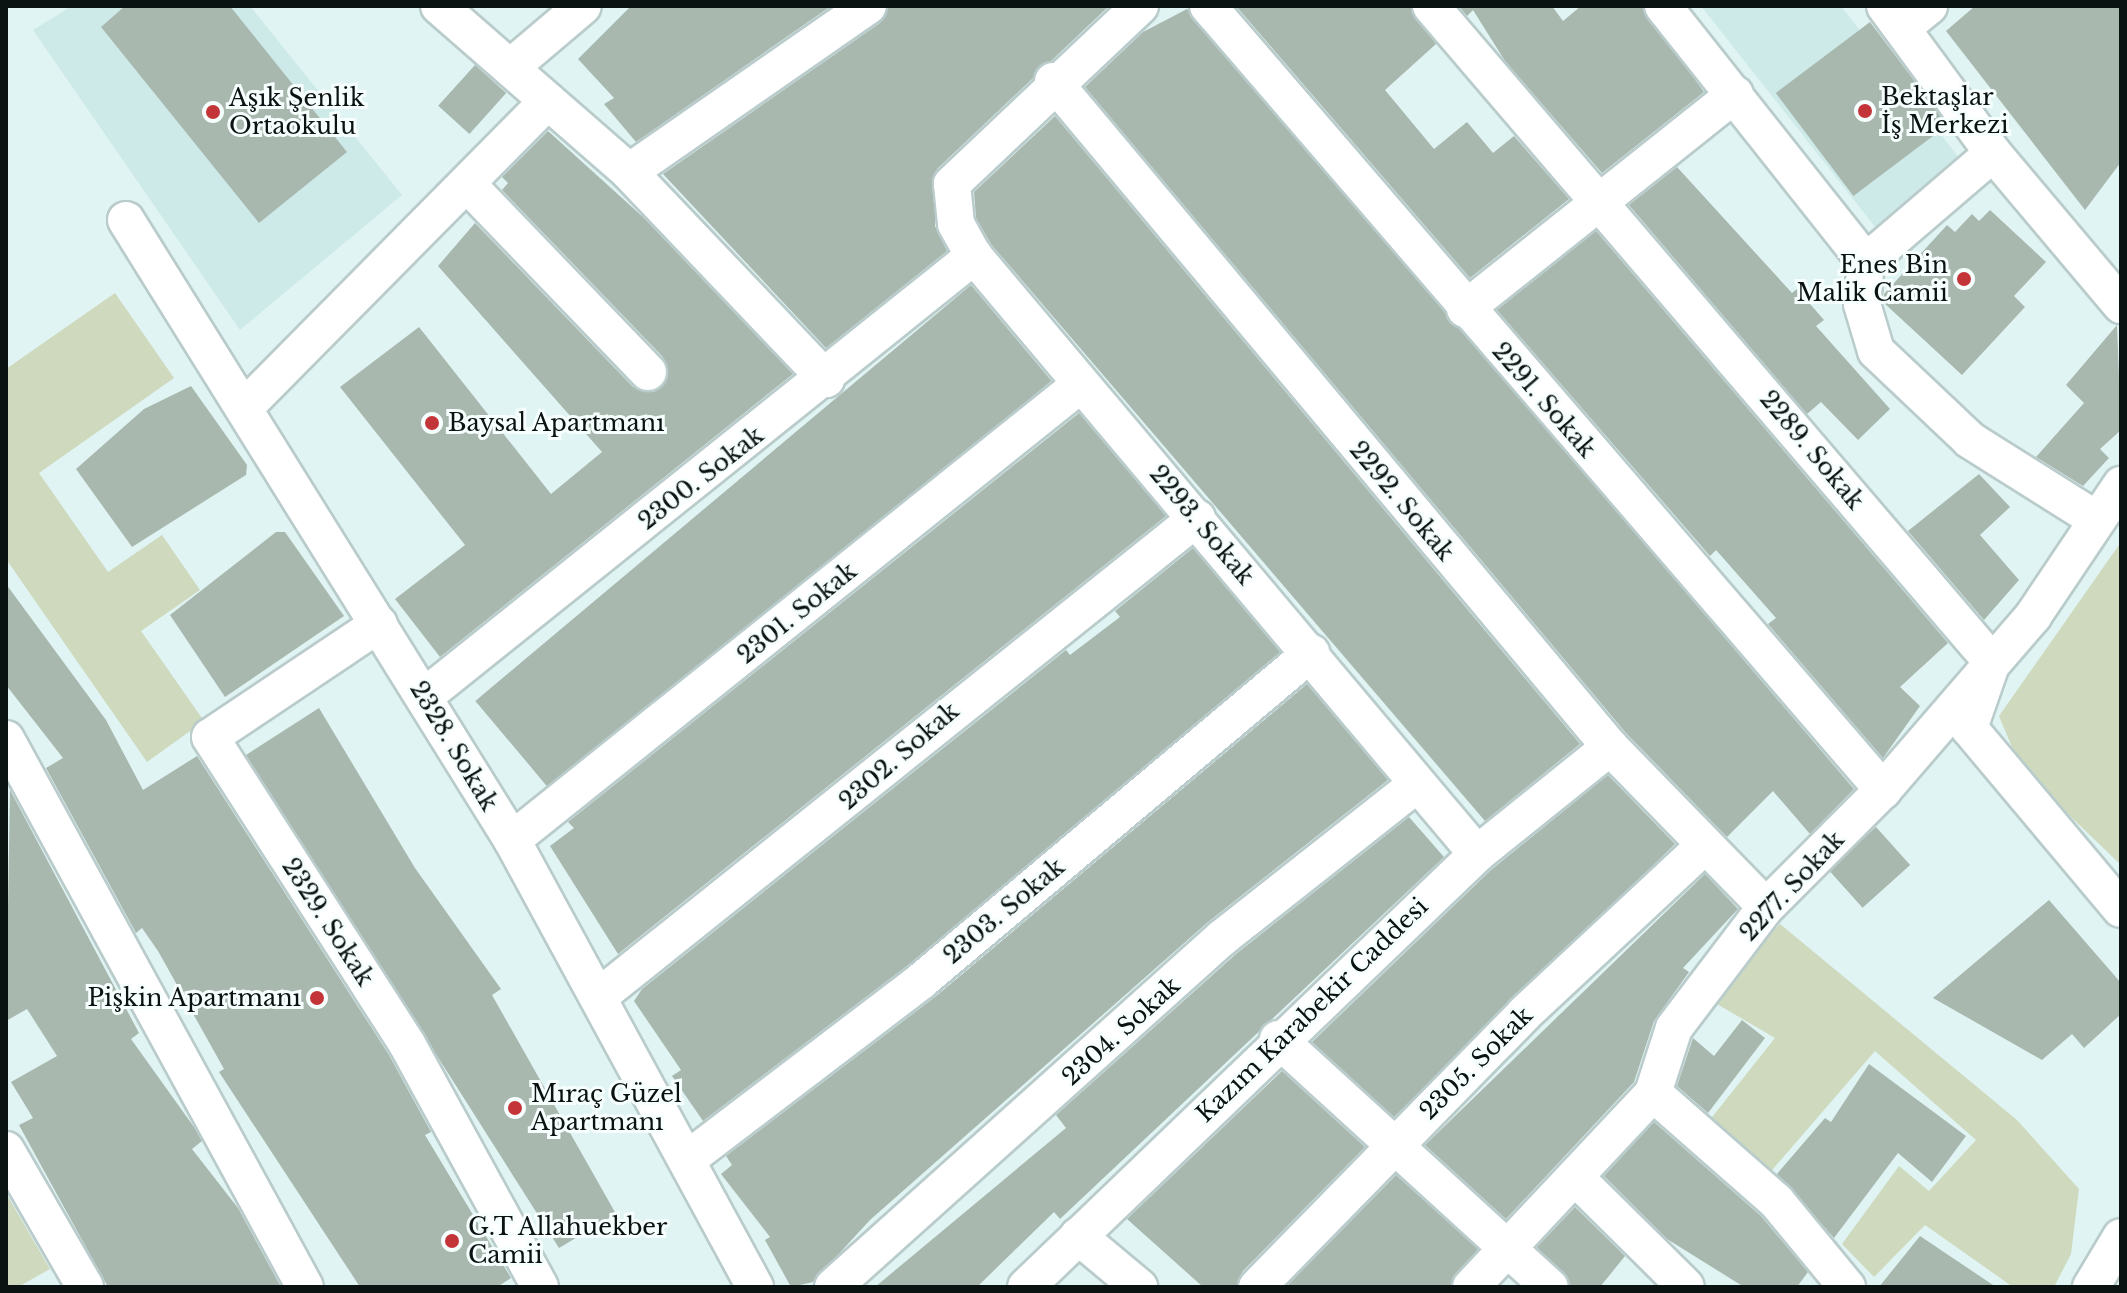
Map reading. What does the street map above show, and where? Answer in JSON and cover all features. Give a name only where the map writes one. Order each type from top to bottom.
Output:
[{"type":"street","points":[[439,6],[629,172],[826,379]]},
{"type":"street","points":[[629,172],[868,6]]},
{"type":"street","points":[[1053,81],[1137,6]]},
{"type":"street","name":"2291. Sokak","points":[[1208,6],[1465,309],[1883,790]]},
{"type":"street","name":"2289. Sokak","points":[[1431,6],[1992,662]]},
{"type":"street","points":[[1663,6],[1866,262],[1862,304],[1876,351],[1970,440],[2097,520]]},
{"type":"street","points":[[511,67],[563,12]]},
{"type":"street","points":[[1905,13],[1993,153],[2121,305]]},
{"type":"street","name":"2293. Sokak","points":[[1053,81],[952,184],[956,224],[974,256],[1477,854]]},
{"type":"street","name":"2292. Sokak","points":[[1053,81],[1610,747],[1702,848],[1766,907]]},
{"type":"street","points":[[1465,309],[1735,94]]},
{"type":"street","points":[[244,408],[548,101]]},
{"type":"street","points":[[1866,262],[1993,153]]},
{"type":"street","points":[[467,184],[648,372]]},
{"type":"street","name":"2328. Sokak","points":[[126,220],[512,840],[602,994],[755,1287]]},
{"type":"street","name":"2300. Sokak","points":[[425,696],[826,379],[974,256]]},
{"type":"street","name":"2301. Sokak","points":[[512,840],[1081,384]]},
{"type":"street","name":"2277. Sokak","points":[[1471,1287],[1507,1246],[1577,1179],[1653,1093],[1674,1028],[1766,907],[1883,790],[1992,662],[2121,485]]},
{"type":"street","name":"2302. Sokak","points":[[602,994],[1197,518]]},
{"type":"street","name":"2329. Sokak","points":[[379,624],[210,737],[407,1044],[540,1287]]},
{"type":"street","name":"2303. Sokak","points":[[689,1158],[921,981],[1311,653]]},
{"type":"street","points":[[1992,662],[1969,728],[2121,909]]},
{"type":"street","points":[[6,739],[305,1287]]},
{"type":"street","name":"Kazım Karabekir Caddesi","points":[[1026,1287],[1278,1039],[1477,854],[1610,747]]},
{"type":"street","name":"2304. Sokak","points":[[833,1287],[1222,938],[1417,784]]},
{"type":"street","name":"2305. Sokak","points":[[1257,1287],[1395,1143],[1702,848]]},
{"type":"street","points":[[1278,1039],[1550,1287]]},
{"type":"street","points":[[1653,1093],[1776,1201],[1847,1287]]},
{"type":"street","points":[[6,1150],[85,1287]]},
{"type":"street","points":[[1577,1179],[1686,1287]]},
{"type":"street","points":[[1078,1236],[1139,1287]]},
{"type":"street","points":[[2091,1287],[2121,1237]]},
{"type":"shaded area","name":"Aşık Şenlik Ortaokulu","points":[[72,6],[250,6],[402,195],[240,330],[33,30]]},
{"type":"shaded area","name":"Bektaşlar İş Merkezi","points":[[1701,6],[1841,6],[1960,159],[1876,228]]},
{"type":"green space","points":[[115,293],[174,378],[39,473],[108,572],[162,535],[200,590],[141,631],[204,721],[147,762],[6,559],[6,369]]},
{"type":"green space","points":[[2121,542],[2121,865],[2021,769],[1999,716]]},
{"type":"green space","points":[[1780,924],[2017,1120],[2079,1189],[2071,1254],[2054,1287],[2013,1287],[1925,1225],[1874,1277],[1842,1244],[1899,1166],[1929,1191],[1976,1140],[1875,1051],[1766,1177],[1705,1126],[1775,1038],[1710,1000]]},
{"type":"green space","points":[[6,1193],[50,1269],[18,1287],[6,1287]]},
{"type":"building","name":"Aşık Şenlik Ortaokulu","points":[[125,6],[230,6],[347,152],[259,223],[101,27]]},
{"type":"building","points":[[631,6],[831,6],[636,142],[604,104],[614,98],[578,59]]},
{"type":"building","points":[[889,6],[1109,6],[937,169],[935,226],[947,251],[826,348],[663,174],[880,23]]},
{"type":"building","points":[[1236,6],[1411,6],[1436,44],[1385,90],[1434,149],[1467,122],[1493,153],[1514,136],[1569,199],[1470,278]]},
{"type":"building","points":[[1459,6],[1552,6],[1563,21],[1581,6],[1642,6],[1704,92],[1602,173],[1505,61],[1473,10],[1467,16]]},
{"type":"building","points":[[1975,6],[2121,6],[2121,162],[2085,210],[1946,31]]},
{"type":"building","points":[[1187,9],[1854,789],[1810,834],[1773,791],[1727,837],[1626,733],[1085,87],[1143,32]]},
{"type":"building","name":"Bektaşlar İş Merkezi","points":[[1870,22],[1948,125],[1853,196],[1776,93]]},
{"type":"building","points":[[475,65],[506,93],[469,134],[438,106]]},
{"type":"building","points":[[1055,116],[1580,744],[1485,821],[991,244],[976,218],[974,192]]},
{"type":"building","points":[[548,131],[643,217],[793,374],[440,657],[395,599],[465,545],[340,387],[419,327],[551,494],[602,452],[438,266],[475,223],[633,387],[654,392],[668,377],[663,357],[502,190],[508,183],[502,177]]},
{"type":"building","points":[[1677,167],[1792,293],[1797,289],[1824,320],[1816,326],[1890,409],[1858,440],[1821,402],[1807,414],[1629,205]]},
{"type":"building","name":"Enes Bin Malik Camii","points":[[1990,210],[2046,262],[2014,296],[2025,307],[1962,375],[1884,303],[1884,294],[1947,225],[1955,232],[1972,214],[1979,221]]},
{"type":"building","points":[[1596,231],[1948,643],[1900,687],[1920,706],[1883,758],[1768,624],[1776,618],[1716,550],[1710,556],[1497,310]]},
{"type":"building","points":[[971,285],[1051,381],[556,797],[475,701]]},
{"type":"building","points":[[2117,325],[2121,430],[2100,449],[2109,458],[2083,486],[2036,457],[2084,403],[2066,385]]},
{"type":"building","points":[[191,386],[247,465],[246,475],[132,547],[76,469],[144,409]]},
{"type":"building","points":[[1079,413],[1166,516],[618,954],[550,846],[574,828],[568,822]]},
{"type":"building","points":[[1979,474],[2010,507],[1980,535],[2019,580],[1984,620],[1908,531]]},
{"type":"building","points":[[276,532],[285,532],[344,616],[225,697],[170,615]]},
{"type":"building","points":[[1193,548],[1280,652],[908,965],[703,1121],[672,1076],[681,1070],[634,1001],[642,989],[1066,650],[1070,655],[1120,617],[1115,611]]},
{"type":"building","points":[[6,584],[106,720],[143,790],[197,756],[389,1055],[431,1132],[425,1135],[511,1278],[497,1287],[360,1287],[219,1072],[224,1069],[158,951],[142,928],[136,933],[46,768],[63,758],[6,685]]},
{"type":"building","points":[[1307,684],[1388,780],[1208,922],[870,1220],[813,1282],[791,1287],[765,1240],[770,1237],[721,1174],[732,1165],[726,1156],[935,997]]},
{"type":"building","points":[[319,708],[415,868],[501,989],[492,995],[616,1214],[559,1248],[246,755]]},
{"type":"building","points":[[1608,775],[1675,844],[1394,1117],[1312,1042],[1491,870]]},
{"type":"building","points":[[10,790],[139,1033],[131,1039],[194,1127],[202,1141],[192,1149],[238,1208],[281,1287],[108,1287],[19,1125],[33,1118],[11,1082],[57,1056],[27,1009],[6,1021]]},
{"type":"building","points":[[1409,817],[1444,857],[1060,1219],[1054,1212],[977,1287],[875,1287],[1066,1128],[1056,1115],[1236,954]]},
{"type":"building","points":[[1876,827],[1910,865],[1863,908],[1828,870]]},
{"type":"building","points":[[1705,874],[1738,909],[1683,968],[1689,972],[1654,1021],[1634,1082],[1506,1219],[1425,1145]]},
{"type":"building","points":[[2049,900],[2121,983],[2121,1014],[2084,1048],[2072,1034],[2042,1060],[1933,998]]},
{"type":"building","points":[[1742,1020],[1765,1038],[1708,1113],[1677,1086],[1693,1038],[1714,1056]]},
{"type":"building","points":[[1869,1064],[1966,1136],[1932,1182],[1898,1153],[1834,1238],[1777,1174],[1825,1118],[1831,1122]]},
{"type":"building","points":[[1282,1071],[1365,1147],[1242,1272],[1237,1287],[1203,1287],[1127,1219]]},
{"type":"building","points":[[1654,1122],[1761,1216],[1808,1272],[1797,1287],[1744,1287],[1667,1239],[1604,1176]]},
{"type":"building","points":[[1396,1175],[1478,1249],[1451,1287],[1286,1287]]},
{"type":"building","points":[[1575,1207],[1625,1256],[1600,1287],[1570,1287],[1537,1247]]},
{"type":"building","points":[[1920,1236],[1996,1287],[1879,1287]]},
{"type":"place","name":"Bektaşlar İş Merkezi","points":[[1865,111]]},
{"type":"place","name":"Aşık Şenlik Ortaokulu","points":[[213,112]]},
{"type":"place","name":"Enes Bin Malik Camii","points":[[1964,279]]},
{"type":"place","name":"Baysal Apartmanı","points":[[432,423]]},
{"type":"place","name":"Pişkin Apartmanı","points":[[317,998]]},
{"type":"place","name":"Mıraç Güzel Apartmanı","points":[[515,1108]]},
{"type":"place","name":"G.T Allahuekber Camii","points":[[452,1241]]}]
